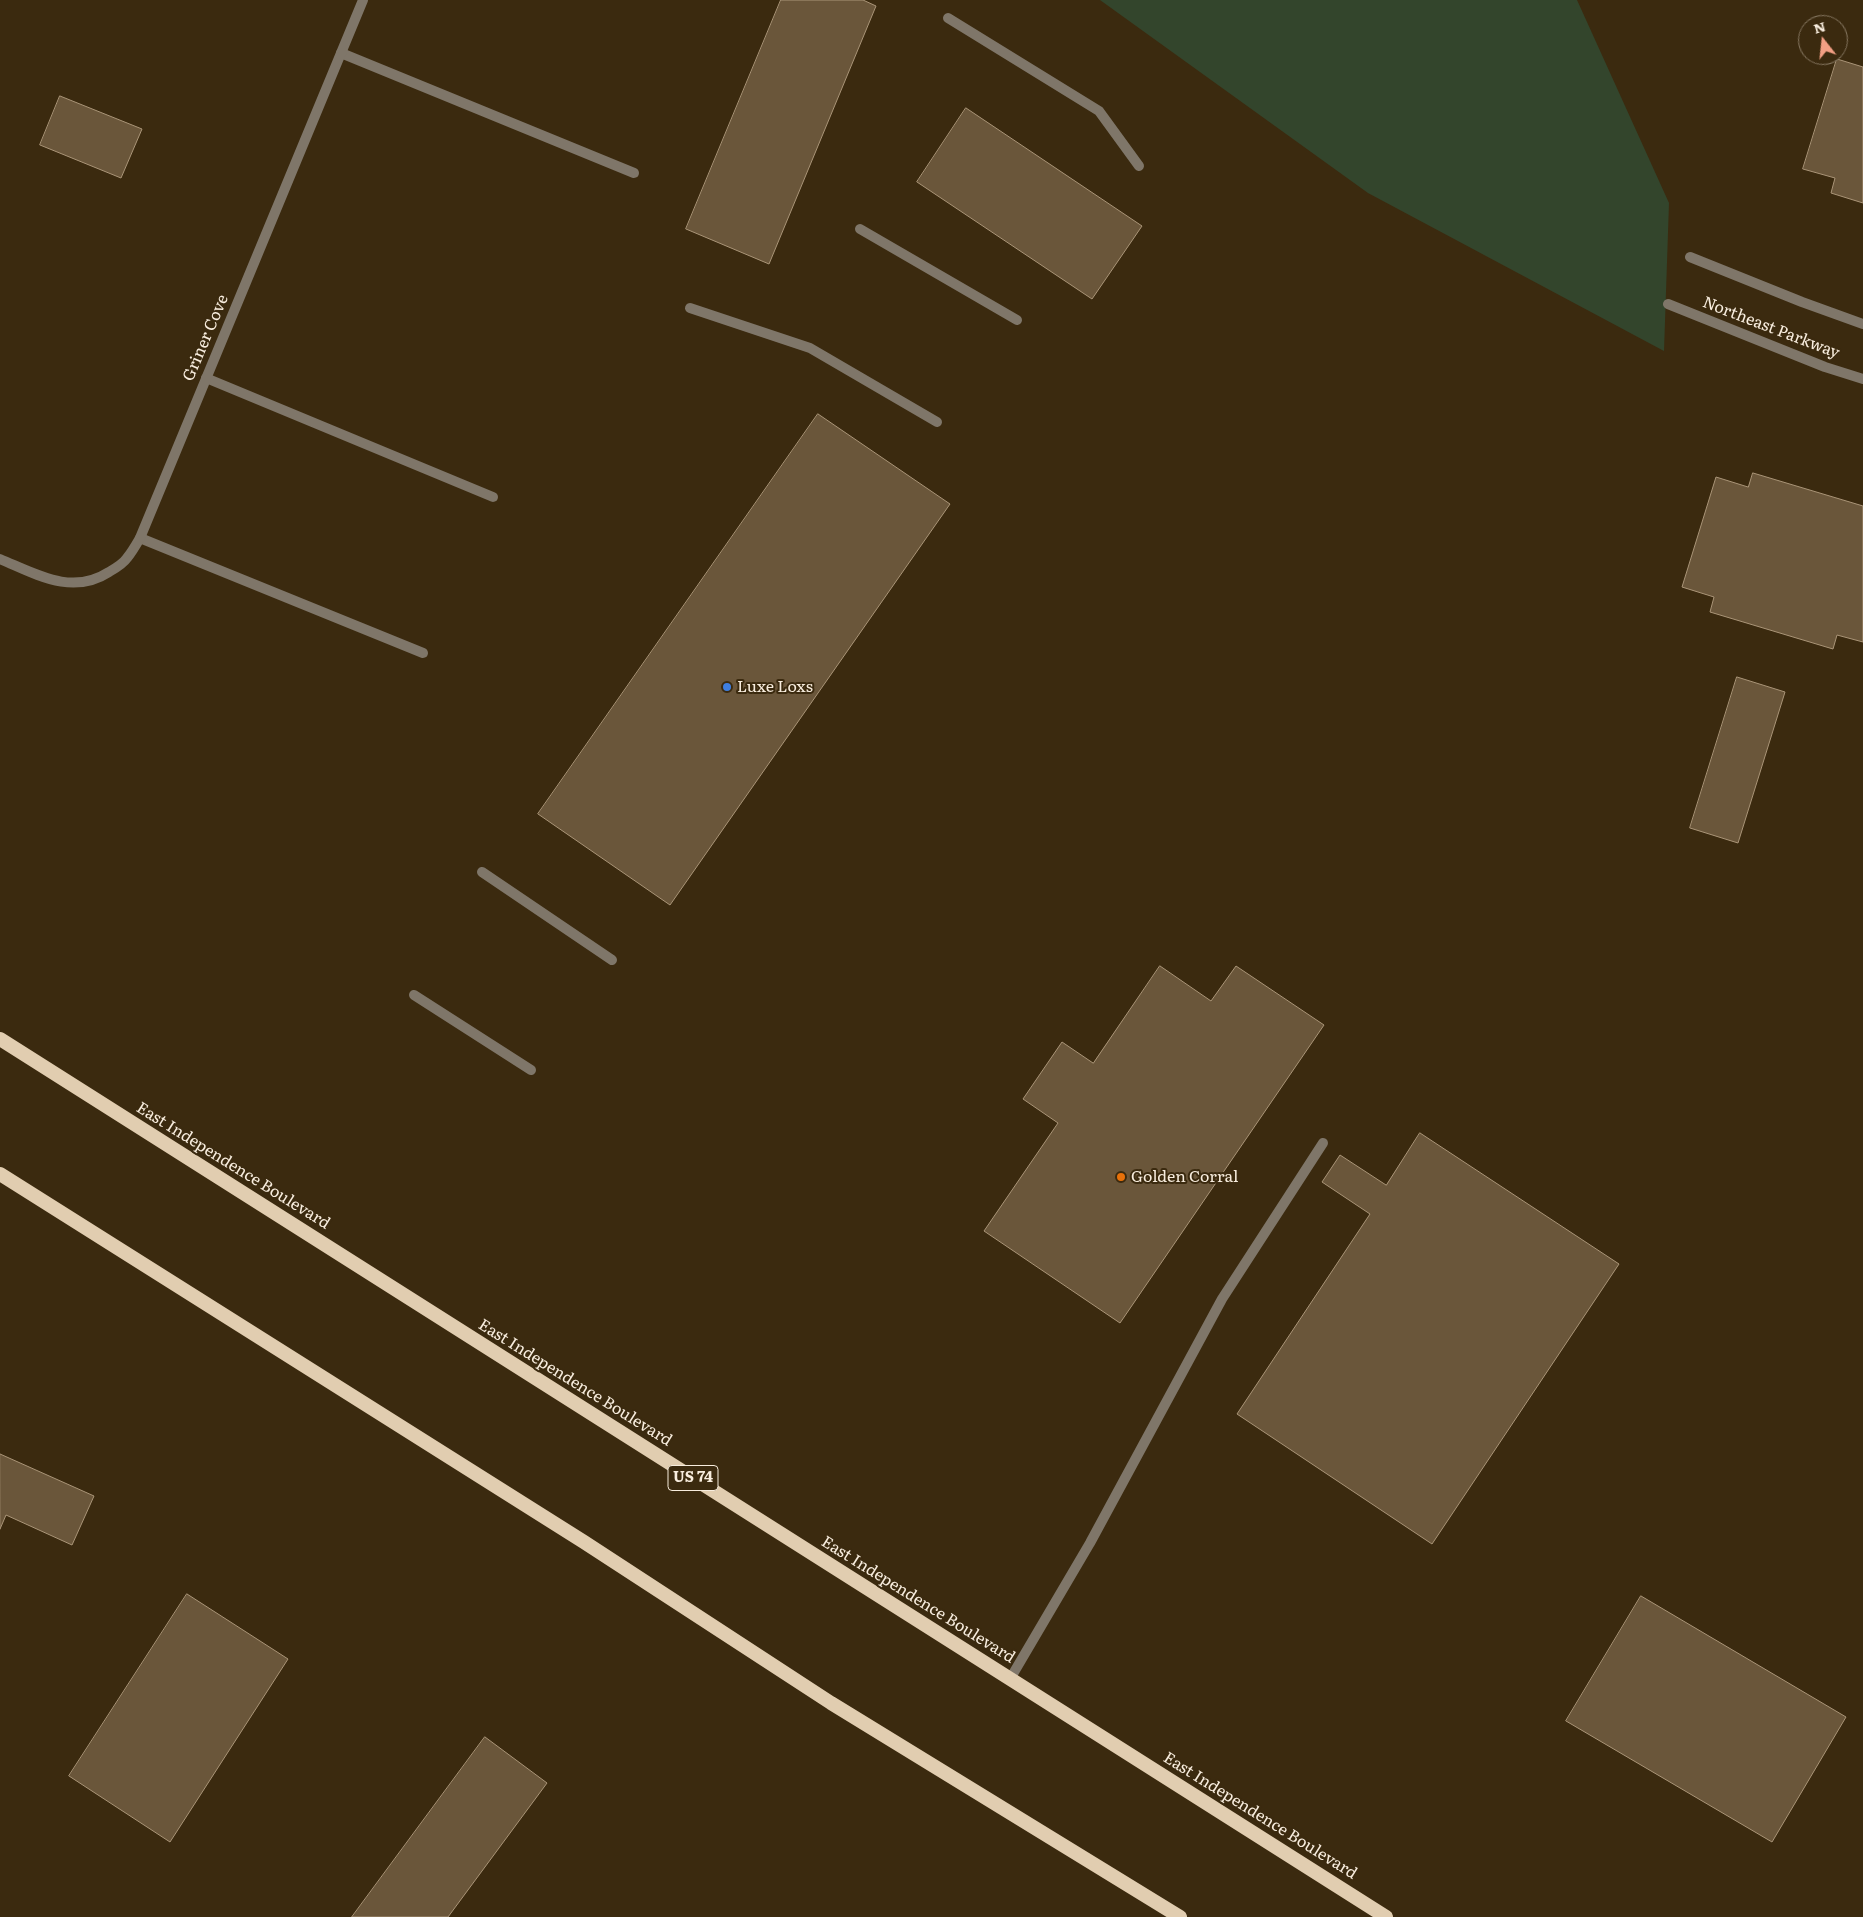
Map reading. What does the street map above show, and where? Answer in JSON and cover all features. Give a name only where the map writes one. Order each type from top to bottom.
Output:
[{"type":"highway","name":"East Independence Boulevard","points":[[0,1039],[1386,1917]]},
{"type":"highway","points":[[0,1174],[584,1542],[831,1703],[1180,1917]]},
{"type":"street","name":"Griner Cove","points":[[0,559],[45,578],[67,583],[89,582],[100,578],[120,566],[128,558],[140,538],[363,0]]},
{"type":"street","points":[[948,18],[1099,111],[1139,166]]},
{"type":"street","points":[[341,53],[634,173]]},
{"type":"street","points":[[860,229],[1017,320]]},
{"type":"street","points":[[1690,257],[1802,302],[1863,324]]},
{"type":"street","name":"Northeast Parkway","points":[[1668,304],[1825,367],[1863,378]]},
{"type":"street","points":[[690,308],[810,348],[937,422]]},
{"type":"street","points":[[206,378],[493,497]]},
{"type":"street","points":[[140,538],[423,652]]},
{"type":"street","points":[[482,872],[612,960]]},
{"type":"street","points":[[414,995],[531,1070]]},
{"type":"street","points":[[1010,1679],[1090,1542],[1222,1299],[1323,1143]]},
{"type":"green space","points":[[1100,0],[1577,0],[1669,203],[1664,351],[1368,193]]},
{"type":"building","points":[[781,0],[863,0],[876,6],[769,264],[686,229]]},
{"type":"building","points":[[1848,62],[1863,67],[1863,203],[1831,193],[1835,178],[1803,169],[1835,65],[1848,65]]},
{"type":"building","points":[[60,96],[142,129],[121,178],[40,145]]},
{"type":"building","points":[[966,108],[1142,226],[1092,299],[917,182]]},
{"type":"building","points":[[818,414],[950,504],[670,905],[538,814]]},
{"type":"building","points":[[1753,473],[1863,506],[1863,642],[1837,635],[1833,649],[1710,612],[1714,597],[1682,587],[1716,477],[1748,487]]},
{"type":"building","points":[[1737,677],[1785,692],[1738,843],[1690,828]]},
{"type":"building","name":"Golden Corral","points":[[1160,966],[1211,1001],[1236,966],[1324,1025],[1120,1323],[984,1231],[1058,1123],[1023,1099],[1062,1042],[1093,1063]]},
{"type":"building","points":[[1420,1133],[1619,1264],[1432,1544],[1237,1414],[1370,1214],[1322,1182],[1340,1155],[1386,1185]]},
{"type":"building","points":[[0,1454],[94,1496],[72,1545],[6,1515],[0,1529]]},
{"type":"building","points":[[187,1594],[288,1659],[170,1842],[69,1776]]},
{"type":"building","points":[[1641,1596],[1846,1717],[1772,1842],[1566,1721]]},
{"type":"building","points":[[485,1737],[547,1783],[448,1917],[352,1917]]},
{"type":"place","name":"Luxe Loxs","points":[[727,687]]},
{"type":"place","name":"Golden Corral","points":[[1121,1177]]}]
